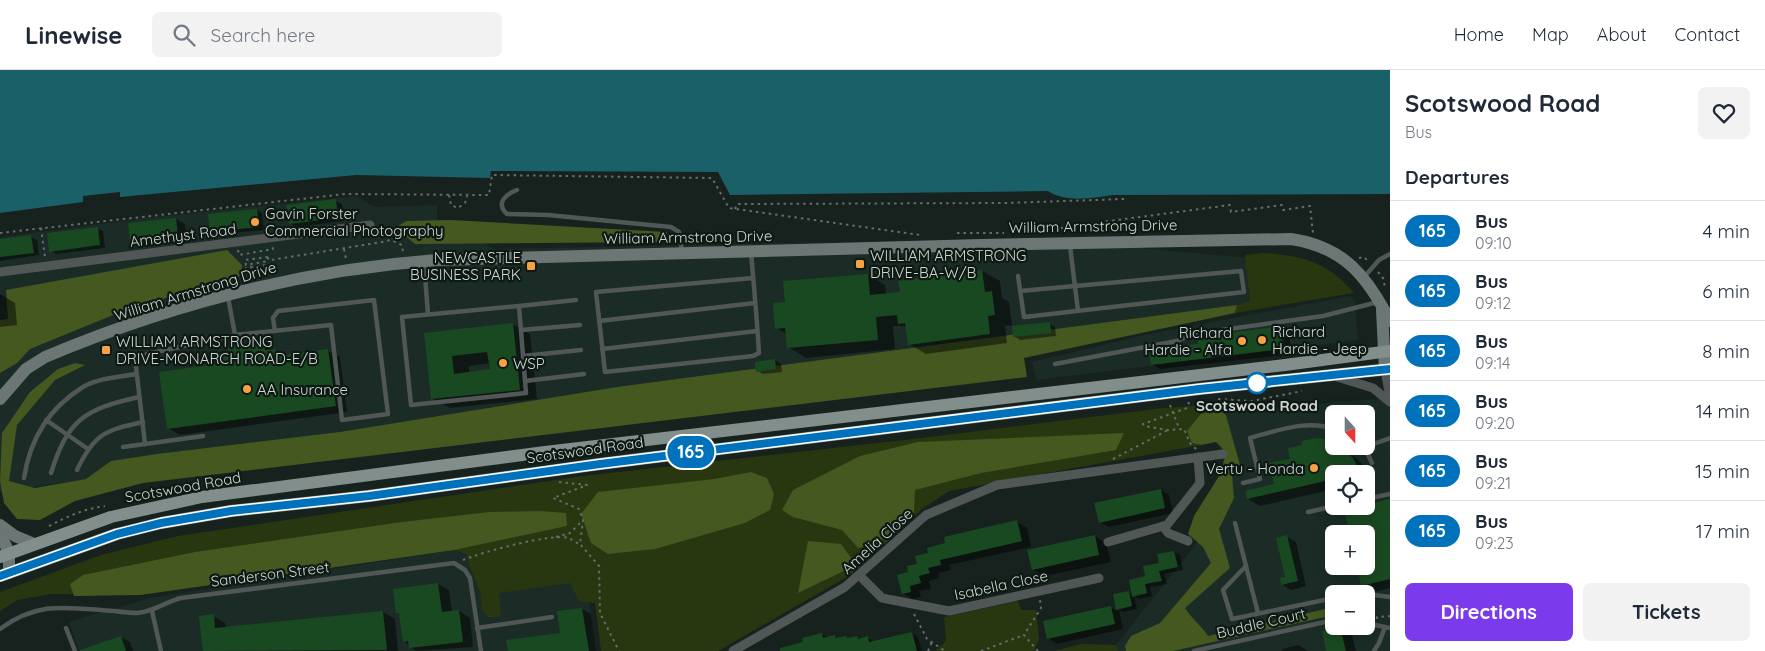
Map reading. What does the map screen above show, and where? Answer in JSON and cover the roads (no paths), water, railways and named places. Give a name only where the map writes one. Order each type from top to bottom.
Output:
[{"type":"main road","name":"Scotswood Road","points":[[3,557],[111,517],[202,497],[572,448],[1387,352]]},
{"type":"main road","name":"Scotswood Road","points":[[4,574],[117,534],[161,523],[231,511],[369,496],[600,464],[1199,389],[1388,369]]},
{"type":"street","name":"Amethyst Road","points":[[0,272],[370,225]]},
{"type":"street","name":"William Armstrong Drive","points":[[0,397],[26,369],[45,357],[71,346],[227,294],[275,282],[348,269],[424,261],[682,252],[751,252],[1069,243],[1291,239],[1327,249],[1351,265],[1364,277],[1385,311],[1388,369]]},
{"type":"street","points":[[1388,369],[1390,398]]},
{"type":"street","points":[[1336,376],[1373,388],[1390,402]]},
{"type":"street","name":"Amelia Close","points":[[733,651],[845,587],[926,515],[996,485],[1223,454]]},
{"type":"street","points":[[1108,542],[1167,525],[1200,483],[1201,457]]},
{"type":"street","points":[[0,525],[15,536],[34,544]]},
{"type":"street","points":[[1163,526],[1168,533],[1188,542]]},
{"type":"street","points":[[0,532],[4,574]]},
{"type":"street","name":"Isabella Close","points":[[859,575],[882,598],[950,610],[1099,578]]},
{"type":"lane","points":[[517,190],[505,196],[502,202],[506,214],[548,215],[671,227],[680,232],[682,252]]},
{"type":"lane","points":[[1069,243],[1078,311]]},
{"type":"lane","points":[[751,252],[759,353],[754,356],[605,372],[596,292],[753,278]]},
{"type":"lane","points":[[1364,277],[1379,260],[1390,254]]},
{"type":"lane","points":[[424,261],[428,314]]},
{"type":"lane","points":[[1018,276],[1020,291],[1024,317],[1244,292],[1241,271],[1074,284],[1020,291]]},
{"type":"lane","points":[[227,294],[235,335]]},
{"type":"lane","points":[[145,444],[136,374],[138,360],[147,354],[235,335],[275,331],[331,325],[342,420],[388,414],[374,300],[278,311],[272,318],[275,331]]},
{"type":"lane","points":[[520,306],[526,393],[411,406],[402,317],[576,300]]},
{"type":"lane","points":[[599,321],[755,303]]},
{"type":"lane","points":[[1055,364],[1177,341],[1201,333],[1323,316],[1385,311]]},
{"type":"lane","points":[[521,330],[580,325]]},
{"type":"lane","points":[[602,349],[757,331]]},
{"type":"lane","points":[[523,356],[581,350]]},
{"type":"lane","points":[[24,478],[34,440],[46,420],[84,386],[136,374]]},
{"type":"lane","points":[[525,381],[584,374]]},
{"type":"lane","points":[[51,473],[59,446],[67,434],[84,416],[105,405],[139,397]]},
{"type":"lane","points":[[46,420],[88,449]]},
{"type":"lane","points":[[77,470],[92,443],[112,428],[142,422]]},
{"type":"lane","points":[[1244,483],[1260,479],[1250,438],[1291,427],[1325,428]]},
{"type":"lane","points":[[123,447],[203,436]]},
{"type":"lane","points":[[1375,443],[1390,438]]},
{"type":"lane","points":[[1368,455],[1372,463]]},
{"type":"lane","points":[[1375,498],[1390,494]]},
{"type":"lane","points":[[1308,512],[1325,508]]},
{"type":"lane","points":[[1234,523],[1258,613]]},
{"type":"lane","name":"Sanderson Street","points":[[0,629],[24,614],[54,607],[136,613],[152,611],[168,601],[181,598],[454,563],[465,570],[470,578],[477,628]]},
{"type":"lane","points":[[1246,566],[1223,590],[1232,619],[1325,600]]},
{"type":"lane","points":[[1375,595],[1390,597]]},
{"type":"lane","points":[[152,611],[161,651]]},
{"type":"lane","points":[[481,651],[477,628],[552,617]]},
{"type":"lane","name":"Buddle Court","points":[[1194,651],[1325,622]]},
{"type":"lane","points":[[1374,651],[1388,627],[1375,625]]},
{"type":"lane","points":[[66,628],[75,651]]},
{"type":"water","points":[[0,70],[1390,70],[1390,194],[1113,195],[1079,199],[1055,195],[1048,191],[730,195],[718,172],[491,171],[490,178],[356,175],[120,197],[120,192],[83,196],[83,202],[0,213]]},
{"type":"place","name":"Gavin Forster Commercial Photography","points":[[255,222]]},
{"type":"place","name":"WILLIAM ARMSTRONG DRIVE-BA-W/B","points":[[860,264]]},
{"type":"place","name":"NEWCASTLE BUSINESS PARK","points":[[531,266]]},
{"type":"place","name":"Richard Hardie - Jeep","points":[[1262,340]]},
{"type":"place","name":"Richard Hardie - Alfa","points":[[1242,341]]},
{"type":"place","name":"WILLIAM ARMSTRONG DRIVE-MONARCH ROAD-E/B","points":[[106,350]]},
{"type":"place","name":"WSP","points":[[503,363]]},
{"type":"place","name":"Scotswood Road","points":[[1257,383]]},
{"type":"place","name":"AA Insurance","points":[[247,389]]},
{"type":"place","name":"Vertu - Honda","points":[[1314,468]]}]
